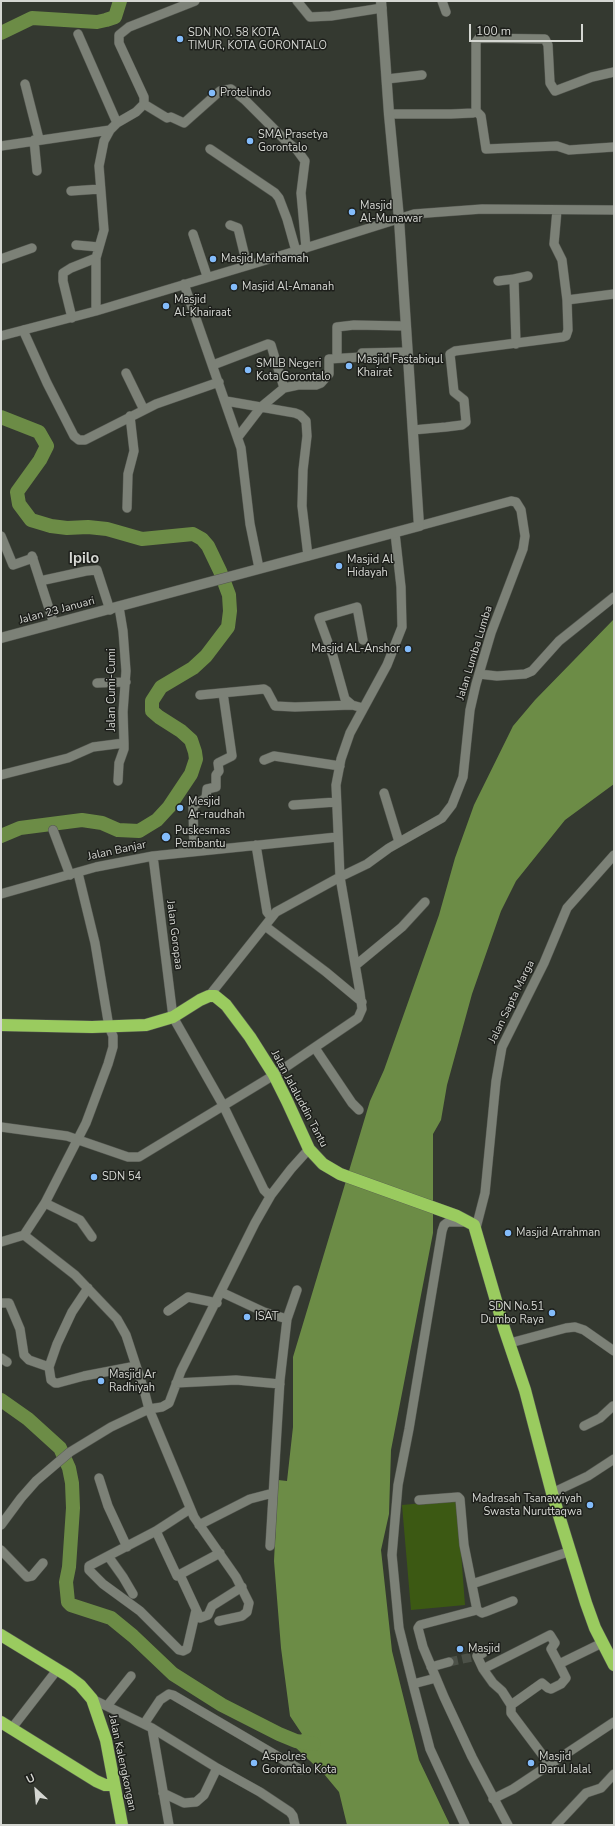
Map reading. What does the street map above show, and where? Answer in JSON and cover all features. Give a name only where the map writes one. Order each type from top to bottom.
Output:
[{"type":"highway","name":"Jalan Jalaluddin Tantu","points":[[209,996],[217,997],[226,1005],[274,1075],[299,1124],[309,1149],[323,1164],[340,1174],[457,1216],[473,1225]]},
{"type":"highway","points":[[1,1025],[109,1027],[146,1025],[173,1017],[209,996]]},
{"type":"highway","points":[[473,1225],[525,1390],[552,1493],[571,1551],[587,1608],[614,1665]]},
{"type":"highway","name":"Jalan Kalengkongan","points":[[1,1635],[80,1685],[92,1699],[106,1740],[122,1825]]},
{"type":"highway","points":[[1,1722],[96,1781],[105,1785],[114,1785]]},
{"type":"street","points":[[96,311],[96,258],[104,230],[99,166],[104,141],[110,130],[117,123],[136,112],[144,104],[144,97],[119,43],[119,35],[129,27],[195,1]]},
{"type":"street","points":[[297,1],[310,16],[331,16],[382,5],[389,114],[399,218],[419,526]]},
{"type":"street","points":[[442,1],[446,12]]},
{"type":"street","points":[[78,34],[117,123]]},
{"type":"street","points":[[614,72],[592,77],[555,91],[550,83],[548,45],[545,38],[479,38],[476,42],[476,111],[481,116],[486,149],[557,146],[569,150],[614,147]]},
{"type":"street","points":[[387,79],[422,75]]},
{"type":"street","points":[[25,84],[37,140],[37,171]]},
{"type":"street","points":[[144,104],[167,118],[171,117],[184,123],[220,91],[230,89],[245,100],[284,140],[297,150],[306,161],[301,193],[306,248]]},
{"type":"street","points":[[389,114],[451,114],[473,113],[476,111]]},
{"type":"street","points":[[1,146],[110,130]]},
{"type":"street","points":[[210,150],[275,193],[280,198],[296,251]]},
{"type":"street","points":[[71,191],[100,189]]},
{"type":"street","points":[[2,333],[23,330],[72,318],[414,214],[456,210],[614,210]]},
{"type":"street","points":[[413,430],[462,425],[466,422],[464,400],[454,392],[450,354],[455,351],[558,339],[566,336],[568,330],[567,300],[562,260],[554,244],[557,210]]},
{"type":"street","points":[[230,225],[238,228],[247,265]]},
{"type":"street","points":[[193,234],[207,276]]},
{"type":"street","points":[[76,246],[99,247]]},
{"type":"street","points":[[1,259],[32,248]]},
{"type":"street","points":[[72,318],[62,281],[63,273],[71,268],[96,258]]},
{"type":"street","points":[[498,281],[528,276]]},
{"type":"street","points":[[514,279],[516,344]]},
{"type":"street","points":[[184,284],[238,438],[243,458],[247,503],[259,568]]},
{"type":"street","points":[[567,300],[614,294]]},
{"type":"street","points":[[337,358],[337,326],[405,326]]},
{"type":"street","points":[[23,330],[46,383],[77,440],[85,440],[130,416],[167,399],[219,382]]},
{"type":"street","points":[[213,365],[268,344],[271,345],[284,388]]},
{"type":"street","points":[[238,438],[261,407],[284,388],[298,385],[319,384],[329,374],[329,359],[361,357],[362,353],[407,352]]},
{"type":"street","points":[[126,373],[144,410]]},
{"type":"street","points":[[226,401],[295,413],[300,415],[306,421],[307,436],[303,470],[302,506],[308,556]]},
{"type":"street","points":[[127,508],[128,474],[134,451],[130,416]]},
{"type":"street","name":"Jalan Lumba Lumba","points":[[271,917],[276,912],[367,864],[399,842],[442,818],[452,805],[463,777],[471,702],[491,633],[523,549],[525,536],[521,510],[516,502],[509,501],[419,526]]},
{"type":"street","name":"Jalan 23 Januari","points":[[1,638],[419,526]]},
{"type":"street","points":[[1,1127],[67,1136],[128,1157],[139,1157],[274,1075],[354,1022],[360,1014],[362,1002],[340,877],[337,837],[336,785],[350,733],[387,665],[402,627],[401,594],[395,533]]},
{"type":"street","points":[[1,536],[13,565],[33,557],[54,624]]},
{"type":"street","name":"Jalan Cumi-Cumi","points":[[1,775],[68,758],[93,747],[124,743],[123,712],[126,682],[124,642],[114,608],[97,570],[40,581]]},
{"type":"street","points":[[479,674],[497,676],[525,674],[532,671],[559,641],[614,597]]},
{"type":"street","points":[[352,705],[344,696],[333,656],[320,618],[357,607],[364,640]]},
{"type":"street","points":[[97,683],[126,682]]},
{"type":"street","points":[[200,695],[264,689],[267,691],[275,706],[295,707],[352,705],[363,708]]},
{"type":"street","points":[[194,851],[193,806],[206,798],[207,789],[216,787],[216,775],[219,771],[218,763],[232,756],[223,693]]},
{"type":"street","points":[[118,781],[119,763],[124,748],[124,743]]},
{"type":"street","points":[[264,760],[274,756],[340,766]]},
{"type":"street","points":[[384,793],[399,842]]},
{"type":"street","points":[[293,806],[336,802]]},
{"type":"street","points":[[1,1242],[24,1234],[45,1203],[79,1139],[108,1064],[113,1047],[113,1036],[109,1027],[95,943],[74,874],[53,830]]},
{"type":"street","name":"Jalan Banjar","points":[[1,894],[112,863],[153,856],[337,837]]},
{"type":"street","points":[[209,996],[271,917],[267,912],[256,846]]},
{"type":"street","name":"Jalan Sapta Marga","points":[[473,1225],[485,1193],[496,1081],[502,1047],[544,963],[567,908],[614,855]]},
{"type":"street","name":"Jalan Goropaa","points":[[153,856],[173,1017]]},
{"type":"street","points":[[356,965],[402,927],[425,902]]},
{"type":"street","points":[[265,926],[326,972],[362,1002]]},
{"type":"street","points":[[173,1017],[223,1105],[264,1190],[271,1195]]},
{"type":"street","points":[[315,1048],[352,1103],[359,1110]]},
{"type":"street","points":[[1,1525],[36,1481],[70,1452],[94,1436],[149,1408],[162,1407],[169,1403],[176,1382],[217,1303],[241,1250],[271,1195],[309,1149]]},
{"type":"street","points":[[45,1203],[80,1220],[92,1237]]},
{"type":"street","points":[[464,1825],[430,1749],[399,1628],[392,1555],[398,1485],[409,1429],[442,1231],[444,1225],[448,1222],[473,1225]]},
{"type":"street","points":[[24,1234],[62,1262],[121,1324],[129,1341],[149,1408],[190,1509],[199,1525],[220,1553],[242,1587],[249,1603],[246,1612],[236,1618],[219,1621]]},
{"type":"street","points":[[88,1288],[67,1322],[49,1367],[50,1377],[55,1383],[136,1366]]},
{"type":"street","points":[[270,1546],[280,1373],[287,1320],[297,1290]]},
{"type":"street","points":[[222,1292],[264,1312],[287,1320]]},
{"type":"street","points":[[168,1311],[188,1297],[217,1303]]},
{"type":"street","points":[[1,1303],[9,1304],[20,1329],[24,1355],[29,1360],[49,1367]]},
{"type":"street","points":[[510,1343],[575,1327],[584,1330],[614,1351]]},
{"type":"street","points":[[176,1382],[236,1380],[280,1384]]},
{"type":"street","points":[[584,1426],[596,1420],[614,1406]]},
{"type":"street","points":[[552,1493],[588,1476],[614,1459]]},
{"type":"street","points":[[99,1478],[108,1506],[127,1547]]},
{"type":"street","points":[[199,1525],[250,1499],[273,1493]]},
{"type":"street","points":[[419,1500],[458,1497],[460,1499],[464,1545],[477,1610]]},
{"type":"street","points":[[190,1509],[156,1531],[89,1566],[89,1570],[103,1584],[140,1611],[179,1650],[183,1651],[187,1648],[196,1610]]},
{"type":"street","points":[[156,1531],[177,1576],[220,1553]]},
{"type":"street","points":[[1,1550],[27,1577],[32,1576],[43,1563]]},
{"type":"street","points":[[472,1584],[571,1551]]},
{"type":"street","points":[[108,1556],[124,1577],[133,1594]]},
{"type":"street","points":[[180,1575],[200,1618],[208,1615],[212,1606],[242,1587]]},
{"type":"street","points":[[508,1825],[493,1799],[459,1730],[431,1667],[422,1643],[418,1626],[477,1610],[485,1612],[513,1601]]},
{"type":"street","points":[[483,1669],[550,1635],[555,1643],[551,1649],[566,1678],[566,1681],[551,1689],[542,1683],[510,1705]]},
{"type":"street","points":[[559,1664],[602,1642]]},
{"type":"street","points":[[483,1654],[477,1656],[483,1669],[493,1683],[502,1691],[510,1705],[511,1713],[550,1765]]},
{"type":"street","points":[[431,1667],[449,1662]]},
{"type":"street","points":[[12,1728],[58,1670]]},
{"type":"street","points":[[107,1706],[131,1676]]},
{"type":"street","points":[[413,1684],[436,1678]]},
{"type":"street","points":[[169,1825],[148,1726],[160,1700],[169,1694],[301,1770]]},
{"type":"street","points":[[92,1699],[148,1726],[260,1792],[290,1812],[293,1816],[295,1825]]},
{"type":"street","points":[[493,1799],[513,1789],[614,1722]]},
{"type":"street","points":[[163,1793],[184,1803],[196,1802],[204,1795],[217,1768]]},
{"type":"street","points":[[556,1825],[586,1793],[598,1789],[614,1774]]},
{"type":"shaded area","points":[[614,619],[614,784],[565,820],[516,881],[501,911],[472,994],[447,1085],[441,1120],[433,1134],[433,1233],[391,1450],[389,1514],[381,1550],[392,1651],[419,1760],[450,1825],[347,1825],[339,1792],[324,1774],[295,1747],[297,1737],[302,1734],[290,1716],[281,1648],[274,1561],[278,1480],[287,1481],[293,1427],[293,1357],[370,1101],[384,1070],[439,915],[455,858],[474,805],[513,726],[535,700]]},
{"type":"shaded area","points":[[457,1500],[465,1605],[411,1610],[402,1505]]},
{"type":"waterway","points":[[1,33],[32,18],[97,22],[106,20],[115,17],[120,1]]},
{"type":"waterway","points":[[1,417],[39,432],[47,446],[40,460],[17,492],[19,504],[31,520],[51,526],[67,528],[88,527],[107,529],[142,539],[193,534],[202,539],[208,546],[229,595],[230,611],[228,627],[206,656],[193,668],[161,687],[152,701],[152,711],[181,731],[191,740],[196,759],[191,774],[169,807],[157,820],[139,831],[118,830],[102,823],[82,820],[20,828],[1,836]]},
{"type":"waterway","points":[[1,1400],[28,1419],[60,1448],[69,1468],[72,1483],[73,1508],[69,1567],[66,1582],[68,1602],[71,1605],[111,1618],[133,1636],[173,1674],[222,1705],[279,1734],[296,1741],[314,1744]]},
{"type":"tunnel","points":[[449,1662],[477,1656]]},
{"type":"place","name":"SDN NO. 58 KOTA TIMUR, KOTA GORONTALO","points":[[180,39]]},
{"type":"place","name":"Protelindo","points":[[212,93]]},
{"type":"place","name":"SMA Prasetya Gorontalo","points":[[250,141]]},
{"type":"place","name":"Masjid Al-Munawar","points":[[352,212]]},
{"type":"place","name":"Masjid Marhamah","points":[[213,259]]},
{"type":"place","name":"Masjid Al-Amanah","points":[[234,287]]},
{"type":"place","name":"Masjid Al-Khairaat","points":[[166,306]]},
{"type":"place","name":"Masjid Fastabiqul Khairat","points":[[349,366]]},
{"type":"place","name":"SMLB Negeri Kota Gorontalo","points":[[248,370]]},
{"type":"place","name":"Masjid Al Hidayah","points":[[339,566]]},
{"type":"place","name":"Masjid AL-Anshor","points":[[408,649]]},
{"type":"place","name":"Mesjid Ar-raudhah","points":[[180,808]]},
{"type":"place","name":"Puskesmas Pembantu","points":[[166,837]]},
{"type":"place","name":"SDN 54","points":[[94,1177]]},
{"type":"place","name":"Masjid Arrahman","points":[[508,1233]]},
{"type":"place","name":"SDN No.51 Dumbo Raya","points":[[552,1313]]},
{"type":"place","name":"ISAT","points":[[247,1317]]},
{"type":"place","name":"Masjid Ar Radhiyah","points":[[101,1381]]},
{"type":"place","name":"Madrasah Tsanawiyah Swasta Nuruttaqwa","points":[[590,1505]]},
{"type":"place","name":"Masjid","points":[[460,1649]]},
{"type":"place","name":"Aspolres Gorontalo Kota","points":[[254,1763]]},
{"type":"place","name":"Masjid Darul Jalal","points":[[531,1763]]},
{"type":"district","name":"Ipilo","points":[[84,559]]}]
